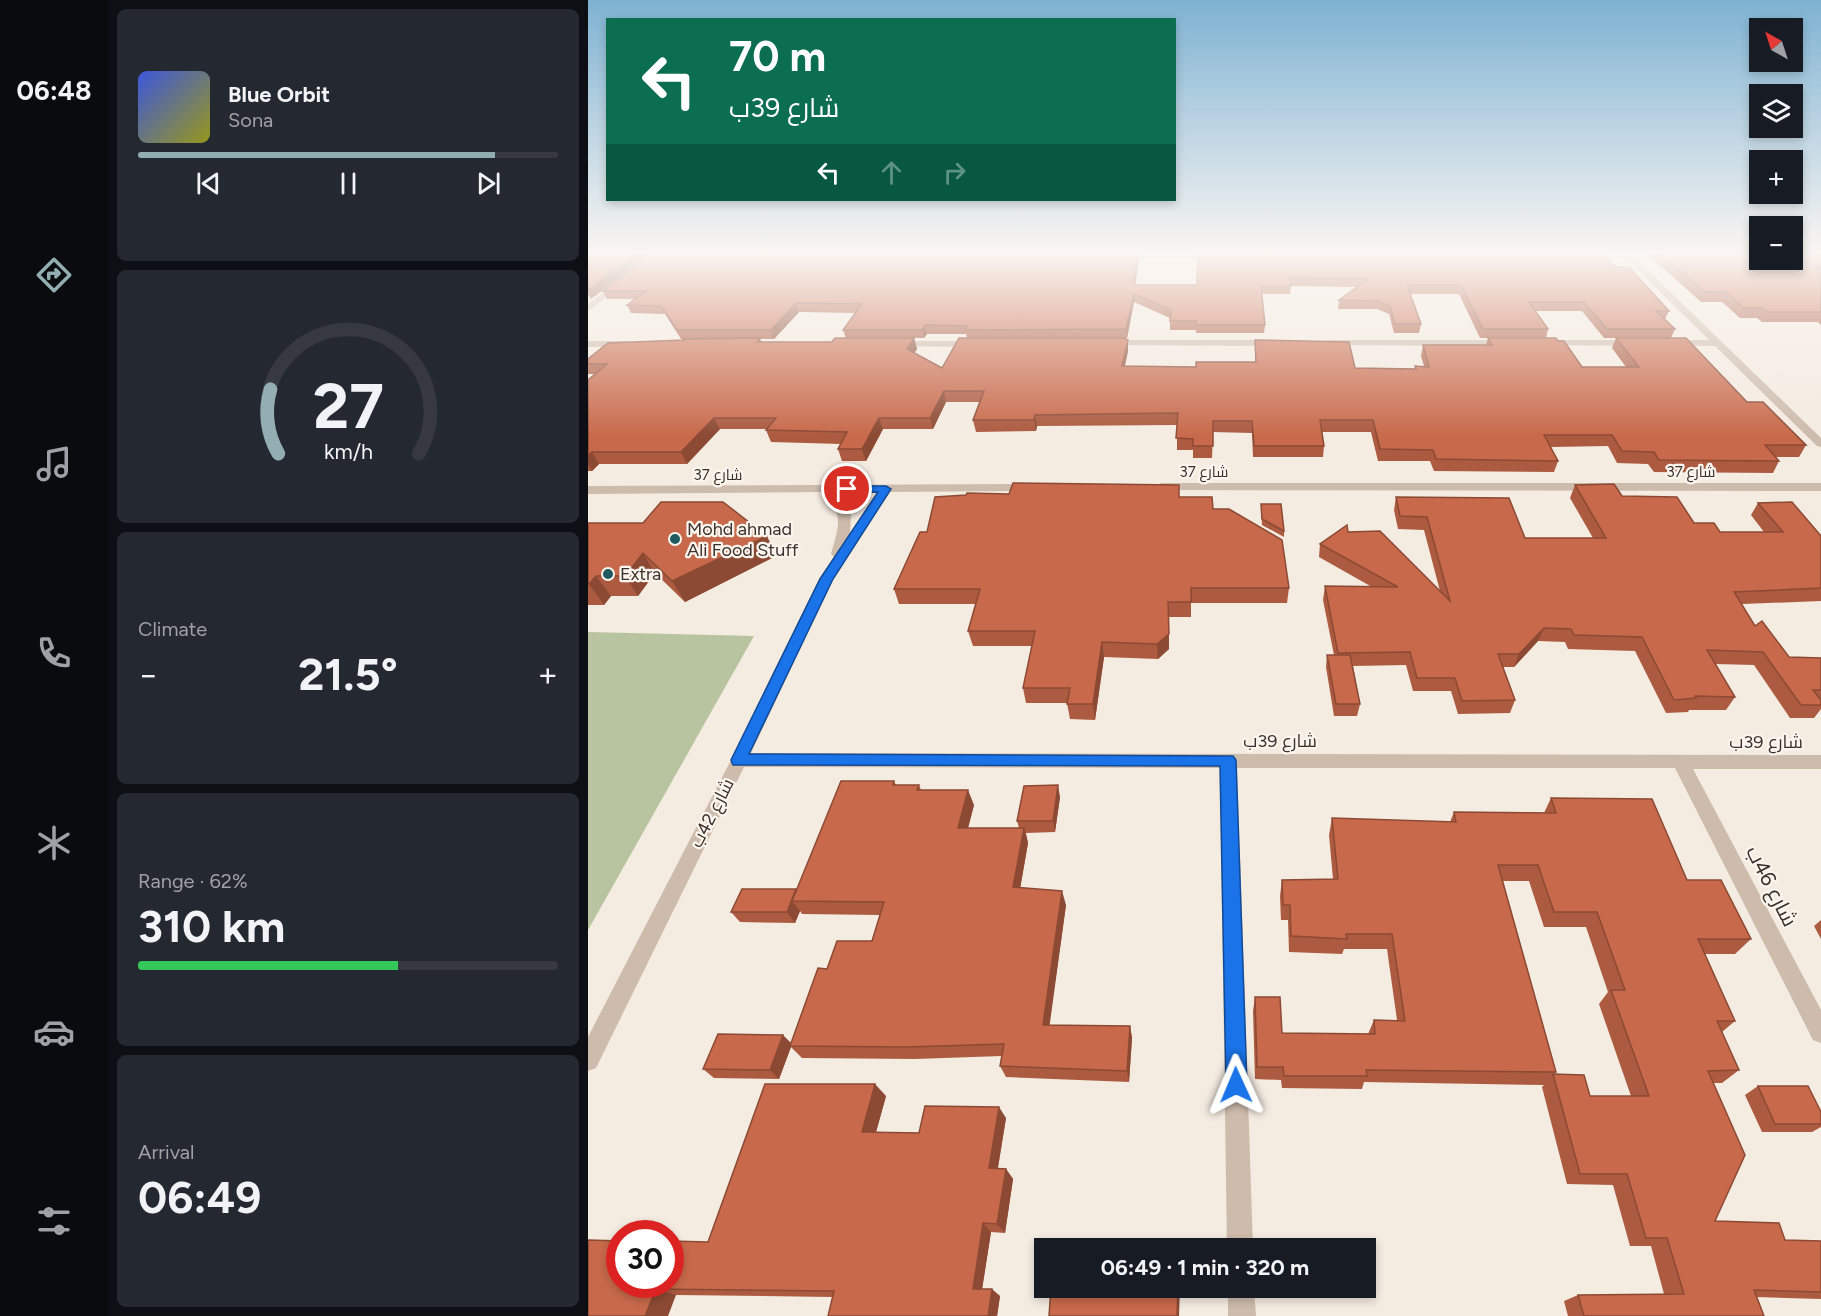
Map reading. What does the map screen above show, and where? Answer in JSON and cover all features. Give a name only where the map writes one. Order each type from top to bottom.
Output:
[{"type":"street","points":[[1686,312],[1821,444]]},
{"type":"street","points":[[1103,344],[1282,343]]},
{"type":"street","points":[[1317,343],[1518,343]]},
{"type":"street","points":[[1541,343],[1647,343]]},
{"type":"street","points":[[1659,343],[1718,343]]},
{"type":"street","points":[[588,344],[636,344]]},
{"type":"street","points":[[882,344],[984,344]]},
{"type":"street","name":"شارع 37","points":[[1148,488],[1821,487]]},
{"type":"street","name":"شارع 37","points":[[588,490],[1041,488]]},
{"type":"street","name":"شارع 42ب","points":[[588,1060],[834,565],[886,489]]},
{"type":"street","name":"شارع 42ب","points":[[828,490],[846,511],[834,565]]},
{"type":"street","name":"شارع 39ب","points":[[739,760],[1821,762]]},
{"type":"street","points":[[1228,760],[1240,1238]]},
{"type":"street","name":"شارع 46ب","points":[[1680,762],[1821,1032]]},
{"type":"street","points":[[1242,1298],[1242,1316]]},
{"type":"green space","points":[[588,632],[754,636],[588,930]]},
{"type":"building","points":[[665,312],[787,312],[771,330],[677,330]]},
{"type":"building","points":[[856,312],[1130,312],[1126,329],[965,330],[967,326],[925,325],[922,330],[843,330]]},
{"type":"building","points":[[1171,312],[1264,312],[1265,325],[1196,325],[1196,321],[1170,321]]},
{"type":"building","points":[[1392,312],[1417,312],[1421,324],[1395,324]]},
{"type":"building","points":[[1475,312],[1536,312],[1548,329],[1483,329]]},
{"type":"building","points":[[1593,312],[1657,312],[1675,329],[1607,329]]},
{"type":"building","points":[[760,338],[757,342],[832,342],[835,338],[914,338],[907,349],[942,368],[959,338],[1124,338],[1128,340],[1122,366],[1196,367],[1196,362],[1256,362],[1255,340],[1349,342],[1355,368],[1416,369],[1415,366],[1429,367],[1423,345],[1492,345],[1488,338],[1556,338],[1558,341],[1564,341],[1582,367],[1639,367],[1616,338],[1686,338],[1747,402],[1763,402],[1806,445],[1765,445],[1779,461],[1659,460],[1654,452],[1622,451],[1612,435],[1544,435],[1558,461],[1436,459],[1433,450],[1380,449],[1373,420],[1320,420],[1324,446],[1254,446],[1252,421],[1213,421],[1213,446],[1193,446],[1193,439],[1176,438],[1178,413],[1035,415],[1034,420],[973,420],[984,391],[944,391],[930,418],[879,418],[862,449],[838,449],[847,432],[766,430],[776,418],[714,418],[681,452],[592,452],[588,456],[588,380],[607,364],[588,364],[588,359],[608,343]]},
{"type":"building","points":[[1013,483],[1179,485],[1179,497],[1212,497],[1213,509],[1229,509],[1282,540],[1289,588],[1191,588],[1191,602],[1168,602],[1169,634],[1157,644],[1102,642],[1093,704],[1067,704],[1070,688],[1023,688],[1035,631],[968,631],[980,589],[894,589],[920,532],[927,532],[935,497],[966,495],[967,493],[1009,494]]},
{"type":"building","points":[[1614,484],[1622,496],[1677,497],[1694,523],[1714,523],[1720,532],[1783,532],[1758,503],[1792,502],[1821,536],[1821,588],[1734,592],[1755,626],[1762,621],[1789,657],[1821,658],[1821,690],[1813,690],[1821,700],[1821,705],[1801,705],[1763,652],[1707,650],[1735,697],[1695,696],[1696,698],[1674,700],[1642,637],[1574,635],[1571,629],[1544,628],[1519,654],[1498,654],[1515,700],[1462,701],[1455,678],[1417,678],[1410,652],[1338,653],[1325,586],[1398,587],[1320,544],[1347,525],[1348,532],[1380,531],[1450,601],[1427,517],[1400,516],[1396,497],[1509,498],[1525,538],[1606,538],[1575,485]]},
{"type":"building","points":[[661,502],[723,502],[767,536],[672,581],[643,553],[625,576],[596,576],[588,584],[588,523],[643,523]]},
{"type":"building","points":[[1261,504],[1281,504],[1284,531],[1262,519]]},
{"type":"building","points":[[1327,655],[1350,655],[1360,704],[1336,704]]},
{"type":"building","points":[[841,781],[894,781],[893,785],[919,785],[917,790],[968,790],[958,828],[1024,828],[1013,887],[1062,891],[1043,1025],[1130,1026],[1127,1071],[1000,1066],[1004,1044],[907,1047],[790,1046],[818,968],[827,969],[837,941],[872,941],[884,902],[792,901]]},
{"type":"building","points":[[1058,785],[1053,821],[1017,821],[1024,786]]},
{"type":"building","points":[[1551,798],[1652,799],[1687,880],[1721,880],[1751,939],[1698,939],[1735,1021],[1717,1021],[1739,1070],[1708,1071],[1745,1155],[1715,1221],[1779,1223],[1785,1240],[1821,1241],[1821,1292],[1754,1290],[1764,1316],[1584,1316],[1578,1295],[1684,1294],[1667,1238],[1646,1238],[1627,1174],[1580,1174],[1553,1074],[1584,1075],[1590,1096],[1649,1096],[1611,990],[1625,990],[1597,912],[1554,912],[1538,865],[1498,865],[1556,1072],[1366,1070],[1367,1076],[1284,1076],[1283,1067],[1257,1067],[1255,997],[1280,997],[1282,1033],[1375,1034],[1374,1020],[1405,1021],[1392,934],[1346,934],[1347,939],[1291,936],[1290,905],[1283,905],[1282,880],[1338,879],[1332,818],[1456,822],[1454,812],[1556,813]]},
{"type":"building","points":[[742,889],[796,889],[787,912],[731,912]]},
{"type":"building","points":[[718,1034],[783,1035],[770,1070],[703,1069]]},
{"type":"building","points":[[765,1084],[875,1084],[862,1132],[919,1133],[925,1106],[999,1107],[989,1168],[1006,1169],[997,1224],[983,1223],[973,1289],[992,1289],[988,1316],[828,1316],[834,1291],[684,1289],[684,1241],[708,1242]]},
{"type":"building","points":[[1758,1086],[1808,1086],[1821,1112],[1821,1124],[1775,1124]]},
{"type":"building","points":[[588,1240],[606,1241],[606,1298],[652,1298],[645,1316],[588,1316]]},
{"type":"building","points":[[1050,1298],[1178,1298],[1177,1316],[1049,1316]]},
{"type":"place","name":"Mohd ahmad Ali Food Stuff","points":[[675,539]]},
{"type":"place","name":"Extra","points":[[608,574]]},
{"type":"route","points":[[847,489],[886,489],[826,579],[739,760],[1228,760],[1236,1085]]}]
